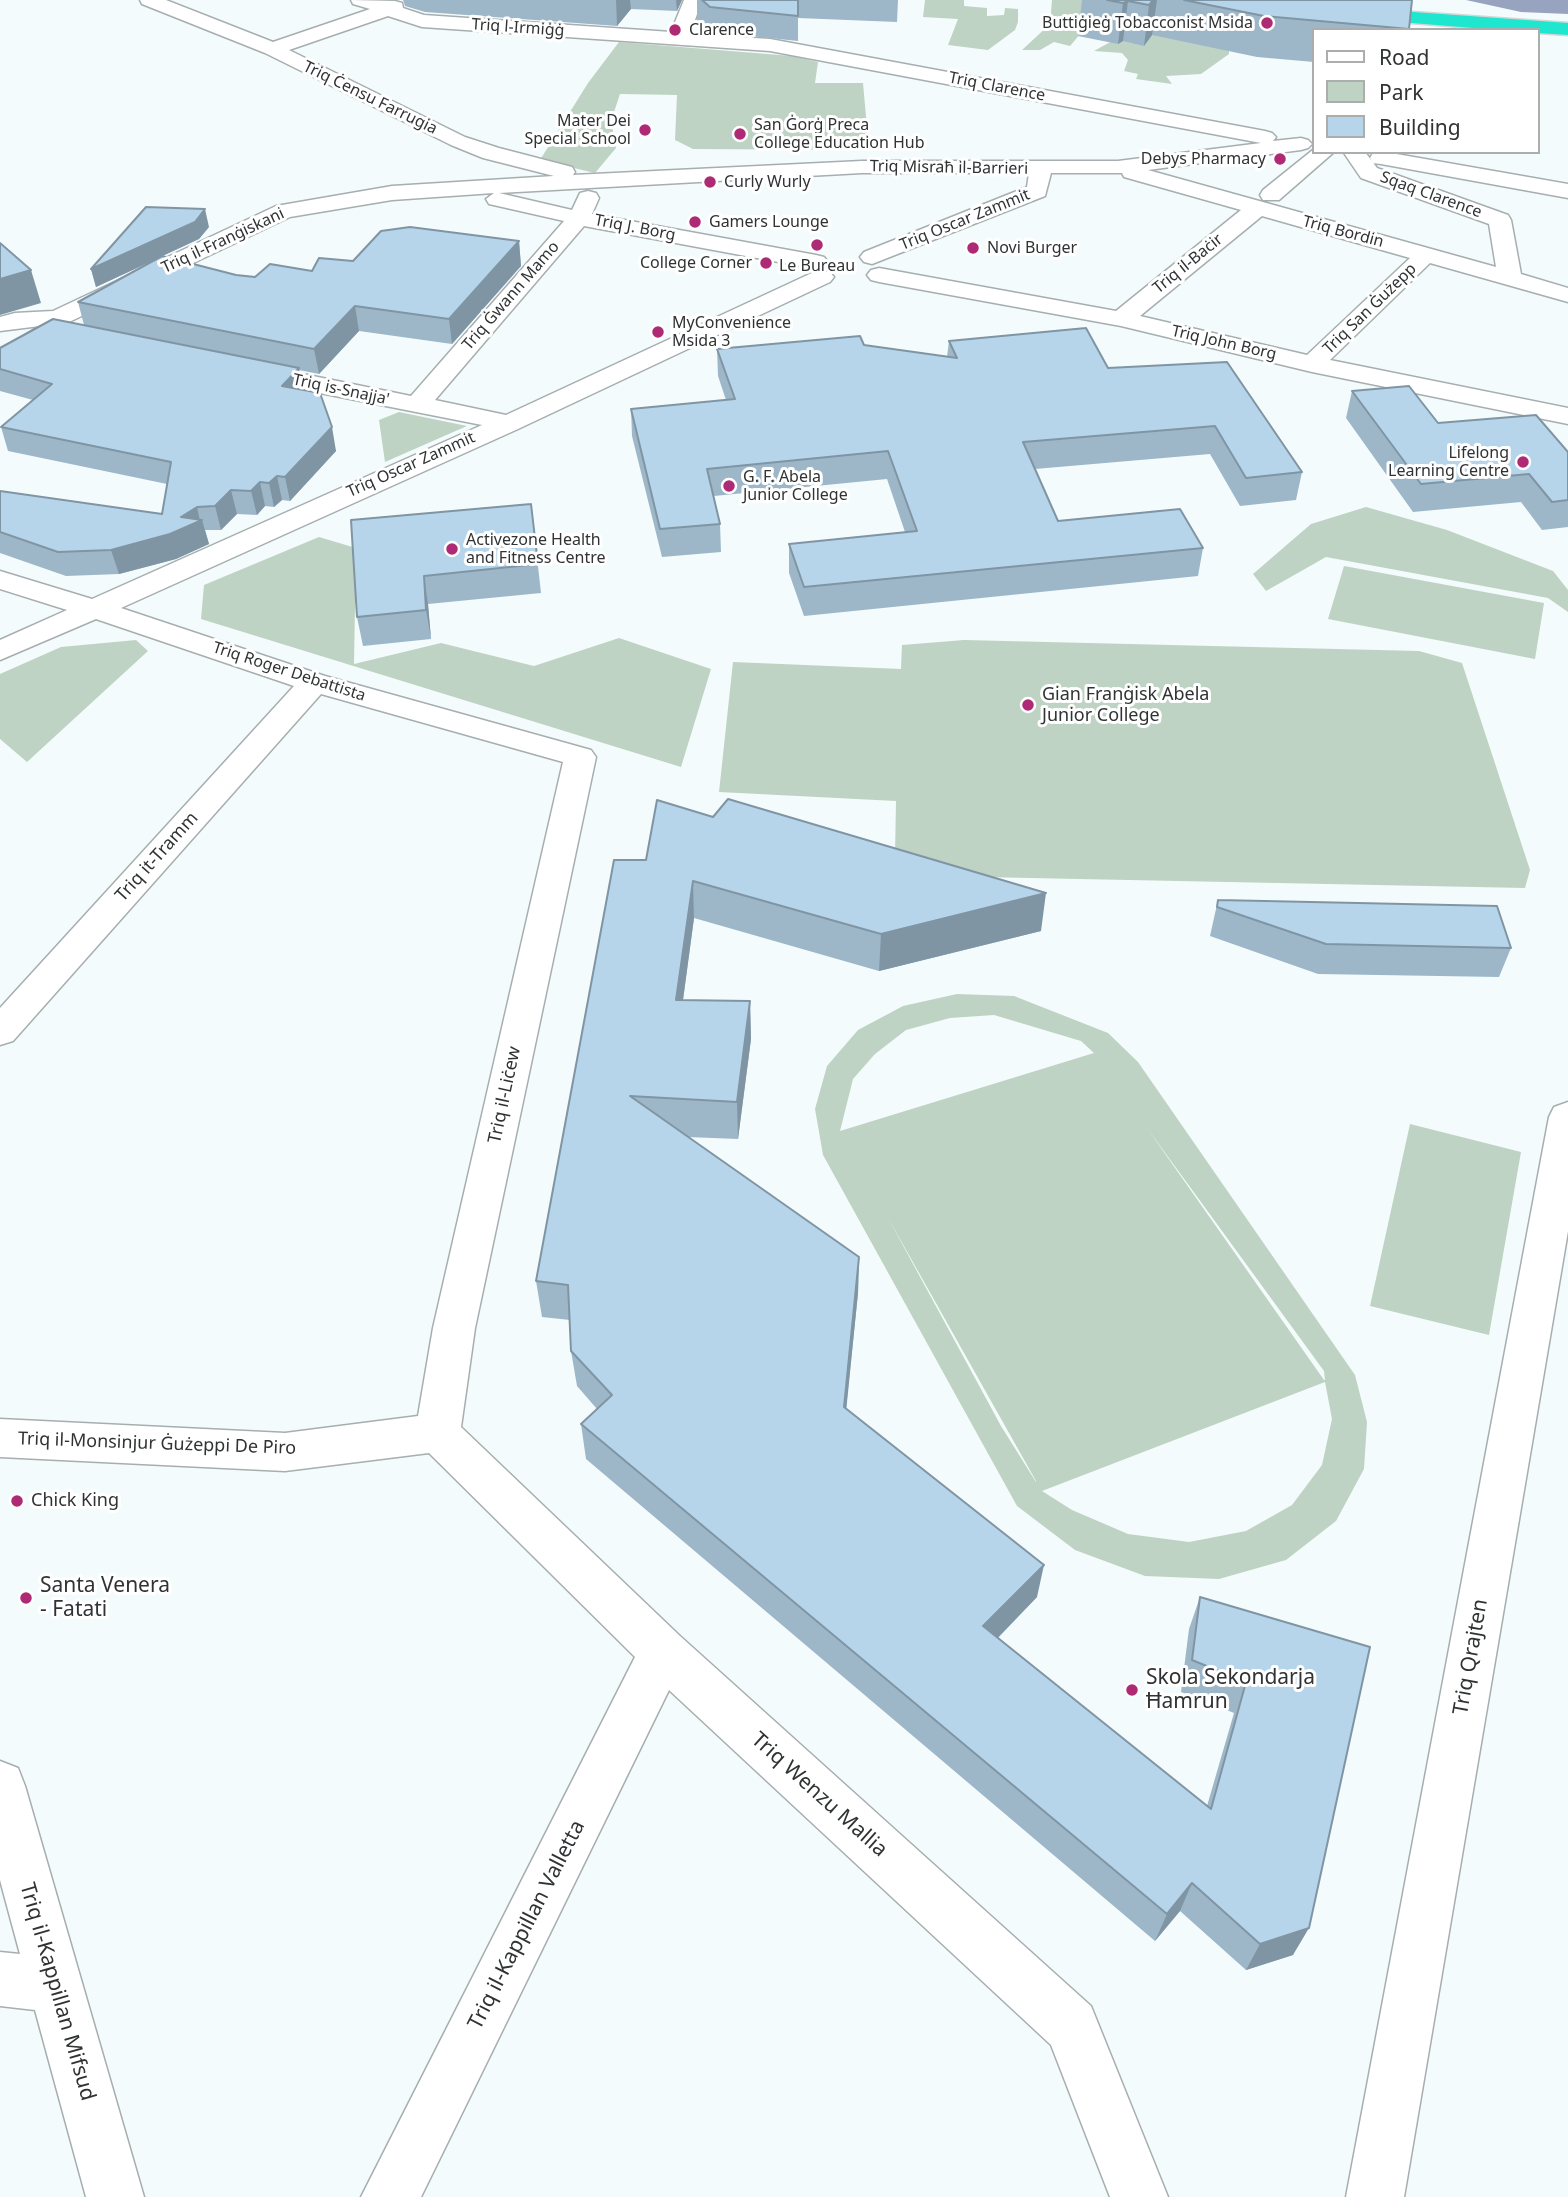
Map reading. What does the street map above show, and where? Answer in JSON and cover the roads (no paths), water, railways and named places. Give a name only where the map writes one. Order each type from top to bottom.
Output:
[{"type":"highway","points":[[1428,0],[1518,28]]},
{"type":"highway","points":[[1401,28],[1337,17],[1466,28]]},
{"type":"highway","points":[[1540,34],[1568,29]]},
{"type":"highway","points":[[1540,35],[1568,41]]},
{"type":"street","name":"Triq Ċensu Farrugia","points":[[149,0],[272,48],[458,141],[491,153],[596,180]]},
{"type":"street","name":"Triq l-Irmiġġ","points":[[360,0],[422,22],[679,38]]},
{"type":"street","points":[[272,48],[413,0]]},
{"type":"street","points":[[679,38],[694,0]]},
{"type":"street","points":[[240,35],[266,26]]},
{"type":"street","name":"Triq Clarence","points":[[679,38],[770,45],[1307,145]]},
{"type":"street","name":"Triq Misraħ il-Barrieri","points":[[596,180],[862,167],[1118,167],[1307,145]]},
{"type":"street","name":"Triq il-Baċir","points":[[1121,319],[1322,154]]},
{"type":"street","name":"Sqaq Clarence","points":[[1354,154],[1369,173],[1500,220],[1510,279]]},
{"type":"street","points":[[1359,154],[1568,191]]},
{"type":"street","name":"Triq Bordin","points":[[1118,167],[1264,202],[1568,295]]},
{"type":"street","name":"Triq Oscar Zammit","points":[[862,259],[1037,191],[1041,169]]},
{"type":"street","name":"Triq il-Franġiskani","points":[[0,362],[54,324],[284,211],[392,193],[596,180]]},
{"type":"street","name":"Triq Ġwann Mamo","points":[[416,406],[579,218],[596,180]]},
{"type":"street","name":"Triq J. Borg","points":[[454,190],[834,276]]},
{"type":"street","name":"Triq San Ġużepp","points":[[1312,364],[1427,254]]},
{"type":"street","points":[[822,258],[862,259],[834,276],[822,258]]},
{"type":"street","name":"Triq John Borg","points":[[862,259],[1312,364],[1568,416]]},
{"type":"street","name":"Triq Oscar Zammit","points":[[0,651],[834,276]]},
{"type":"street","points":[[0,324],[15,320],[54,324],[78,336]]},
{"type":"street","name":"Triq is-Snajja'","points":[[227,366],[416,406],[509,422]]},
{"type":"street","name":"Triq Roger Debattista","points":[[0,580],[93,608],[314,683],[580,757]]},
{"type":"street","name":"Triq it-Tramm","points":[[0,1032],[314,683]]},
{"type":"street","name":"Triq il-Liċew","points":[[438,1433],[454,1328],[580,757]]},
{"type":"street","name":"Triq Qrajten","points":[[1372,2194],[1568,1117]]},
{"type":"street","name":"Triq il-Monsinjur Ġużeppi De Piro","points":[[0,1438],[285,1452],[438,1433]]},
{"type":"street","name":"Triq Wenzu Mallia","points":[[438,1433],[663,1652],[1071,2026],[1139,2197]]},
{"type":"street","name":"Triq il-Kappillan Valletta","points":[[390,2197],[663,1652]]},
{"type":"street","name":"Triq il-Kappillan Mifsud","points":[[0,1786],[115,2197]]},
{"type":"street","points":[[0,1979],[54,1985]]},
{"type":"water","points":[[1466,0],[1568,0],[1568,14],[1521,12]]},
{"type":"place","name":"Buttiġieġ Tobacconist Msida","points":[[1267,23]]},
{"type":"place","name":"Clarence","points":[[675,30]]},
{"type":"place","name":"Mater Dei Special School","points":[[645,130]]},
{"type":"place","name":"San Ġorġ Preca College Education Hub","points":[[740,134]]},
{"type":"place","name":"Debys Pharmacy","points":[[1280,159]]},
{"type":"place","name":"Curly Wurly","points":[[710,182]]},
{"type":"place","name":"Gamers Lounge","points":[[695,222]]},
{"type":"place","name":"Le Bureau","points":[[817,245]]},
{"type":"place","name":"Novi Burger","points":[[973,248]]},
{"type":"place","name":"College Corner","points":[[766,263]]},
{"type":"place","name":"MyConvenience Msida 3","points":[[658,332]]},
{"type":"place","name":"Lifelong Learning Centre","points":[[1523,462]]},
{"type":"place","name":"G. F. Abela Junior College","points":[[729,486]]},
{"type":"place","name":"Activezone Health and Fitness Centre","points":[[452,549]]},
{"type":"place","name":"Gian Franġisk Abela Junior College","points":[[1028,705]]},
{"type":"place","name":"Chick King","points":[[17,1501]]},
{"type":"place","name":"Santa Venera - Fatati","points":[[26,1598]]},
{"type":"place","name":"Skola Sekondarja Ħamrun","points":[[1132,1690]]}]
